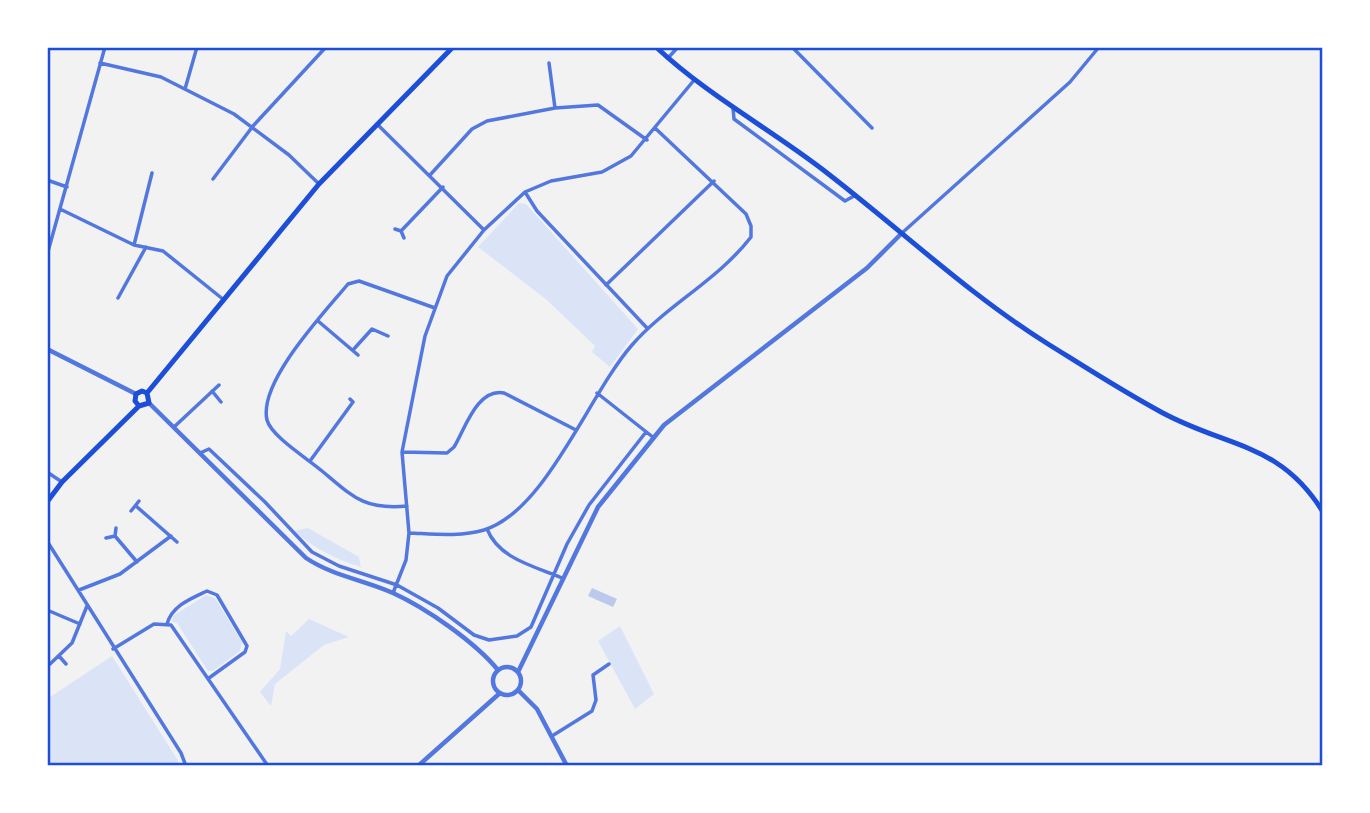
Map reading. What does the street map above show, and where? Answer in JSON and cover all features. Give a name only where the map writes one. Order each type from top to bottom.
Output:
[{"type":"main road","points":[[47,502],[62,482],[139,406],[149,402],[148,393],[319,184],[453,47]]},
{"type":"main road","points":[[656,47],[695,79],[854,196],[992,306],[1118,387],[1178,421],[1280,463],[1306,487],[1323,513]]},
{"type":"main road","points":[[139,406],[135,401],[136,394],[140,391],[148,393]]},
{"type":"street","points":[[47,255],[105,47]]},
{"type":"street","points":[[185,89],[197,47]]},
{"type":"street","points":[[213,179],[253,126],[326,47]]},
{"type":"street","points":[[668,58],[678,47]]},
{"type":"street","points":[[792,47],[872,128]]},
{"type":"street","points":[[418,766],[500,693],[511,694],[518,690],[521,682],[518,672],[598,507],[654,438],[685,408],[867,268],[1070,82],[1099,47]]},
{"type":"street","points":[[100,63],[161,77],[253,126],[319,184]]},
{"type":"street","points":[[549,63],[555,108]]},
{"type":"street","points":[[393,593],[405,560],[409,533],[402,452],[425,336],[447,276],[484,230],[525,192],[551,181],[608,170],[631,156],[695,79]]},
{"type":"street","points":[[430,175],[472,129],[487,121],[555,108],[598,105],[647,140]]},
{"type":"street","points":[[733,107],[734,118],[845,201],[854,196]]},
{"type":"street","points":[[377,124],[484,230]]},
{"type":"street","points":[[409,533],[458,534],[487,529],[503,521],[527,501],[631,346],[751,237],[751,226],[746,214],[655,128]]},
{"type":"street","points":[[134,246],[152,173]]},
{"type":"street","points":[[47,180],[67,187]]},
{"type":"street","points":[[606,285],[714,181]]},
{"type":"street","points":[[401,231],[443,187]]},
{"type":"street","points":[[525,192],[537,211],[647,329]]},
{"type":"street","points":[[60,209],[134,246],[163,251],[224,300]]},
{"type":"street","points":[[395,229],[401,231],[404,238]]},
{"type":"street","points":[[118,298],[146,247]]},
{"type":"street","points":[[407,506],[372,507],[362,503],[271,428],[267,404],[292,352],[348,284],[359,281],[435,308]]},
{"type":"street","points":[[318,321],[358,355]]},
{"type":"street","points":[[353,350],[372,329],[388,336]]},
{"type":"street","points":[[47,349],[136,394]]},
{"type":"street","points":[[174,427],[219,385]]},
{"type":"street","points":[[212,391],[221,402]]},
{"type":"street","points":[[402,452],[447,453],[454,447],[482,399],[494,393],[503,393],[576,429]]},
{"type":"street","points":[[597,393],[654,438]]},
{"type":"street","points":[[310,461],[353,402],[350,399]]},
{"type":"street","points":[[149,402],[306,558],[337,574],[393,593],[469,642],[498,670]]},
{"type":"street","points":[[200,453],[209,449],[265,502],[312,552],[339,566],[397,584],[438,608],[474,635],[489,640],[527,631],[589,505],[646,432]]},
{"type":"street","points":[[47,472],[62,482]]},
{"type":"street","points":[[131,511],[139,501]]},
{"type":"street","points":[[136,506],[177,542]]},
{"type":"street","points":[[116,528],[115,536],[137,562]]},
{"type":"street","points":[[487,529],[494,543],[503,552],[562,578]]},
{"type":"street","points":[[107,538],[115,536]]},
{"type":"street","points":[[79,590],[120,574],[171,536]]},
{"type":"street","points":[[47,541],[181,753],[186,766]]},
{"type":"street","points":[[167,624],[170,613],[179,606],[207,591],[216,595],[247,646],[245,652],[209,678]]},
{"type":"street","points":[[50,664],[72,643],[87,606]]},
{"type":"street","points":[[47,610],[80,624]]},
{"type":"street","points":[[113,649],[154,625],[167,624],[176,629],[268,766]]},
{"type":"street","points":[[59,656],[66,664]]},
{"type":"street","points":[[552,736],[590,714],[596,699],[593,675],[609,664]]},
{"type":"street","points":[[498,670],[508,667],[518,672]]},
{"type":"street","points":[[498,670],[493,683],[500,693]]},
{"type":"street","points":[[518,690],[537,709],[567,766]]},
{"type":"shaded area","points":[[519,203],[526,204],[638,329],[610,367],[592,352],[595,346],[547,300],[478,247]]},
{"type":"shaded area","points":[[308,528],[359,557],[361,567],[326,553],[294,531]]},
{"type":"shaded area","points":[[206,595],[215,598],[242,642],[240,651],[213,671],[208,671],[177,623],[172,622],[173,616]]},
{"type":"shaded area","points":[[309,619],[349,637],[324,645],[275,684],[271,706],[260,692],[280,669],[286,631],[291,636]]},
{"type":"shaded area","points":[[620,626],[654,694],[635,709],[598,641]]},
{"type":"shaded area","points":[[112,656],[180,766],[47,766],[47,699]]},
{"type":"building","points":[[592,588],[617,599],[613,607],[588,596]]}]
